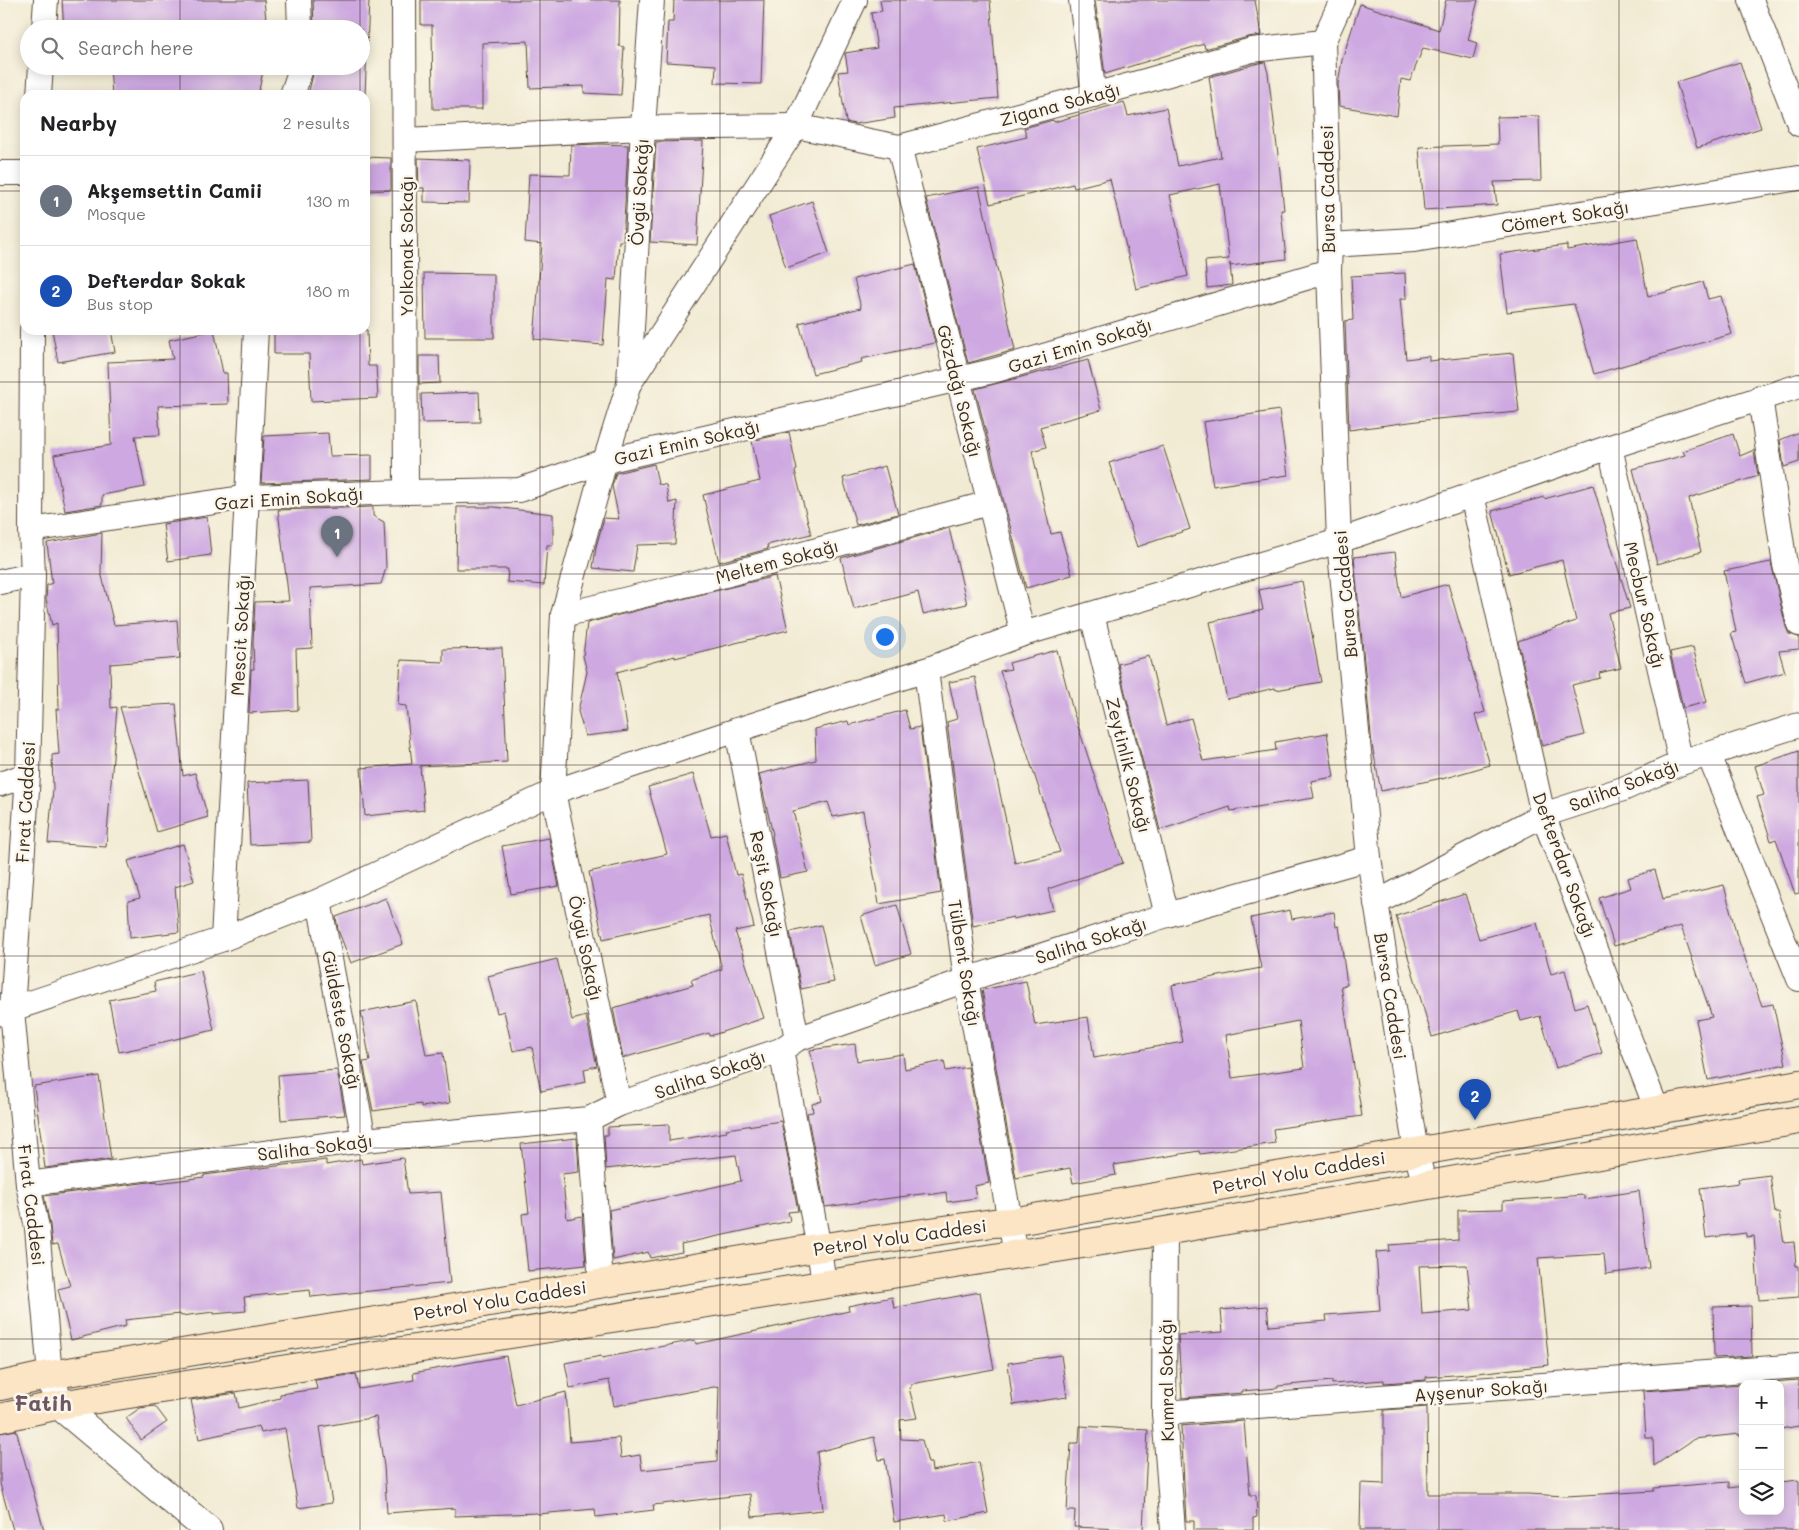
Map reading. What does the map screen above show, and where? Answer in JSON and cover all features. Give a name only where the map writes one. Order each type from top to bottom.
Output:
[{"type":"main road","name":"Petrol Yolu Caddesi","points":[[0,1386],[50,1375],[602,1283],[819,1248],[1011,1222],[1799,1084]]},
{"type":"main road","name":"Petrol Yolu Caddesi","points":[[0,1418],[59,1405],[1165,1231],[1799,1120]]},
{"type":"street","points":[[45,20],[46,0]]},
{"type":"street","points":[[299,0],[300,20]]},
{"type":"street","name":"Yolkonak Sokağı","points":[[404,0],[406,492]]},
{"type":"street","name":"Övgü Sokağı","points":[[619,1104],[553,792],[563,615],[605,461],[629,384],[652,0]]},
{"type":"street","points":[[629,384],[796,126],[855,0]]},
{"type":"street","points":[[1081,0],[1094,95]]},
{"type":"street","name":"Bursa Caddesi","points":[[1342,0],[1323,42],[1339,541],[1369,858],[1416,1152],[1425,1186]]},
{"type":"street","points":[[1751,0],[1799,124]]},
{"type":"street","name":"Zigana Sokağı","points":[[405,140],[643,128],[796,126],[899,147],[1094,95],[1252,50],[1323,42]]},
{"type":"street","points":[[39,90],[40,75]]},
{"type":"street","points":[[294,90],[299,75]]},
{"type":"street","name":"Gözdağı Sokağı","points":[[899,147],[1023,634]]},
{"type":"street","points":[[0,173],[20,173]]},
{"type":"street","name":"Cömert Sokağı","points":[[1330,245],[1414,240],[1799,178]]},
{"type":"street","name":"Gazi Emin Sokağı","points":[[31,530],[248,497],[520,490],[605,461],[993,371],[1329,270]]},
{"type":"street","name":"Fırat Caddesi","points":[[32,335],[31,530],[33,575],[28,775],[6,1012],[28,1184],[37,1228],[50,1375],[59,1405]]},
{"type":"street","name":"Mescit Sokağı","points":[[223,939],[256,335]]},
{"type":"street","points":[[6,1012],[223,939],[319,901],[553,792],[736,730],[926,670],[1023,634],[1339,541],[1610,447],[1760,397],[1799,386]]},
{"type":"street","points":[[1760,397],[1785,565],[1799,624]]},
{"type":"street","name":"Mecbur Sokağı","points":[[1610,447],[1681,763]]},
{"type":"street","name":"Defterdar Sokağı","points":[[1472,495],[1542,815],[1657,1110]]},
{"type":"street","name":"Meltem Sokağı","points":[[563,615],[728,574],[989,503]]},
{"type":"street","points":[[0,582],[33,575]]},
{"type":"street","name":"Zeytinlik Sokağı","points":[[1092,615],[1167,915]]},
{"type":"street","name":"Tülbent Sokağı","points":[[926,670],[966,980],[1016,1254]]},
{"type":"street","name":"Saliha Sokağı","points":[[1376,903],[1542,815],[1623,789],[1681,763],[1799,725]]},
{"type":"street","name":"Reşit Sokağı","points":[[736,730],[789,1044],[824,1284]]},
{"type":"street","points":[[1709,755],[1799,979]]},
{"type":"street","points":[[0,784],[28,775]]},
{"type":"street","name":"Saliha Sokağı","points":[[28,1184],[364,1140],[589,1119],[619,1104],[966,980],[1167,915],[1369,858]]},
{"type":"street","name":"Güldeste Sokağı","points":[[319,901],[364,1140]]},
{"type":"street","points":[[589,1119],[602,1283]]},
{"type":"street","name":"Kumral Sokağı","points":[[1165,1231],[1164,1413],[1173,1530]]},
{"type":"street","name":"Ayşenur Sokağı","points":[[1164,1413],[1799,1366]]},
{"type":"street","points":[[59,1405],[208,1530]]},
{"type":"building","points":[[62,0],[264,0],[266,20],[63,20]]},
{"type":"building","points":[[313,0],[369,0],[368,20],[314,20]]},
{"type":"building","points":[[421,0],[620,0],[619,46],[624,47],[621,95],[584,93],[584,86],[530,88],[528,41],[482,43],[482,109],[433,109],[432,25],[421,25]]},
{"type":"building","points":[[674,0],[764,0],[761,84],[715,83],[716,65],[666,62],[668,22],[673,22]]},
{"type":"building","points":[[880,0],[990,0],[998,98],[894,108],[895,118],[855,124],[846,122],[838,72],[848,71],[845,53],[877,48],[871,13],[882,11]]},
{"type":"building","points":[[1095,0],[1255,0],[1261,35],[1205,49],[1204,44],[1105,74]]},
{"type":"building","points":[[1446,0],[1478,0],[1468,40],[1477,43],[1473,59],[1423,48],[1410,81],[1401,79],[1397,116],[1339,106],[1338,84],[1342,60],[1360,4],[1439,30]]},
{"type":"building","points":[[1265,62],[1279,163],[1284,210],[1281,210],[1286,259],[1230,266],[1232,285],[1207,288],[1205,261],[1229,259],[1220,184],[1170,195],[1188,276],[1136,289],[1110,179],[1074,188],[1073,184],[990,204],[977,149],[1027,137],[1024,128],[1053,120],[1054,122],[1124,102],[1128,116],[1166,108],[1178,166],[1221,157],[1209,77]]},
{"type":"building","points":[[1740,62],[1761,128],[1697,148],[1676,82]]},
{"type":"building","points":[[111,75],[262,75],[259,90],[112,90]]},
{"type":"building","points":[[313,75],[366,75],[365,90],[309,90]]},
{"type":"building","points":[[1539,116],[1541,181],[1494,182],[1497,205],[1424,210],[1419,147],[1498,144],[1497,117]]},
{"type":"building","points":[[703,141],[697,245],[650,242],[656,142]]},
{"type":"building","points":[[571,145],[628,145],[623,241],[619,241],[616,280],[608,279],[603,345],[534,339],[542,244],[525,242],[529,174],[570,175]]},
{"type":"building","points":[[370,157],[391,158],[391,190],[370,191]]},
{"type":"building","points":[[418,158],[470,160],[469,203],[424,202],[424,188],[419,188]]},
{"type":"building","points":[[979,187],[1015,350],[968,363],[926,198]]},
{"type":"building","points":[[812,201],[829,253],[786,268],[769,216]]},
{"type":"building","points":[[1637,238],[1648,297],[1703,282],[1708,299],[1721,296],[1732,334],[1594,374],[1574,304],[1507,312],[1500,254],[1567,245],[1567,250]]},
{"type":"building","points":[[915,264],[935,343],[861,359],[862,362],[813,374],[799,323],[861,308],[854,279]]},
{"type":"building","points":[[424,273],[494,274],[494,338],[425,338]]},
{"type":"building","points":[[1405,273],[1406,299],[1400,299],[1406,359],[1429,356],[1429,361],[1513,353],[1519,412],[1425,420],[1349,430],[1345,321],[1353,320],[1351,276]]},
{"type":"building","points":[[53,335],[112,335],[115,352],[58,362]]},
{"type":"building","points":[[192,335],[215,335],[223,373],[227,373],[228,404],[158,406],[160,435],[135,436],[145,487],[102,495],[102,505],[65,511],[54,455],[111,445],[108,362],[173,359],[169,340]]},
{"type":"building","points":[[274,335],[367,335],[368,366],[376,366],[378,398],[311,401],[309,354],[274,354]]},
{"type":"building","points":[[419,356],[439,356],[440,383],[419,384]]},
{"type":"building","points":[[1088,360],[1101,410],[1040,427],[1046,447],[1032,451],[1051,534],[1060,532],[1072,575],[1026,588],[975,389]]},
{"type":"building","points":[[479,392],[480,422],[422,423],[421,394]]},
{"type":"building","points":[[1279,410],[1288,475],[1213,486],[1203,422]]},
{"type":"building","points":[[789,432],[797,470],[795,471],[811,534],[767,545],[768,549],[719,562],[703,495],[760,481],[752,441]]},
{"type":"building","points":[[1799,432],[1799,462],[1784,467],[1780,440]]},
{"type":"building","points":[[328,433],[330,456],[372,455],[372,479],[261,483],[264,436]]},
{"type":"building","points":[[1733,434],[1740,456],[1754,450],[1758,476],[1689,498],[1701,552],[1657,564],[1633,469],[1685,455],[1683,451]]},
{"type":"building","points":[[1163,446],[1190,529],[1137,547],[1109,463]]},
{"type":"building","points":[[654,464],[658,484],[666,485],[669,503],[677,501],[675,544],[637,545],[633,572],[593,568],[596,547],[604,518],[619,519],[612,486],[616,473]]},
{"type":"building","points":[[885,466],[898,514],[856,525],[843,478]]},
{"type":"building","points":[[1593,485],[1630,608],[1608,613],[1621,668],[1599,673],[1600,678],[1572,685],[1585,735],[1542,746],[1518,641],[1576,621],[1562,560],[1509,574],[1492,511]]},
{"type":"building","points":[[373,507],[373,516],[384,522],[386,568],[381,584],[310,588],[312,648],[296,649],[298,710],[249,713],[251,669],[254,669],[255,602],[289,601],[278,510]]},
{"type":"building","points":[[457,507],[494,507],[553,514],[553,545],[547,545],[544,585],[507,582],[508,569],[456,569]]},
{"type":"building","points":[[207,517],[211,555],[168,561],[163,524]]},
{"type":"building","points":[[949,528],[967,604],[923,614],[918,592],[854,609],[841,558]]},
{"type":"building","points":[[102,533],[101,572],[114,625],[177,620],[180,658],[110,664],[111,708],[117,707],[106,847],[48,843],[53,789],[52,755],[59,754],[56,709],[59,709],[57,623],[52,625],[46,599],[47,585],[52,583],[47,543]]},
{"type":"building","points":[[1395,552],[1401,597],[1448,584],[1485,712],[1475,715],[1490,765],[1442,779],[1381,791],[1372,745],[1354,557]]},
{"type":"building","points":[[1771,562],[1786,627],[1789,634],[1799,637],[1799,649],[1779,651],[1785,672],[1746,683],[1731,633],[1736,632],[1724,571]]},
{"type":"building","points":[[775,576],[788,630],[675,658],[675,656],[617,672],[628,731],[585,736],[578,711],[587,672],[583,656],[587,623]]},
{"type":"building","points":[[1302,581],[1321,682],[1276,690],[1275,688],[1227,699],[1210,622],[1263,610],[1259,590]]},
{"type":"building","points":[[1693,647],[1707,702],[1683,708],[1670,652]]},
{"type":"building","points":[[502,648],[507,762],[420,766],[424,810],[365,816],[361,768],[412,764],[406,706],[398,705],[401,660],[443,662],[443,649]]},
{"type":"building","points":[[1057,650],[1073,711],[1123,863],[1048,889],[1053,910],[973,926],[947,722],[957,719],[949,682],[975,677],[1015,863],[1060,852],[1000,671],[1011,669],[1009,663]]},
{"type":"building","points":[[1149,656],[1166,725],[1191,718],[1203,761],[1276,750],[1275,742],[1327,733],[1334,777],[1311,781],[1314,798],[1231,811],[1230,807],[1160,830],[1118,664]]},
{"type":"building","points":[[176,704],[183,776],[195,773],[208,817],[157,832],[120,707]]},
{"type":"building","points":[[905,710],[910,729],[920,727],[941,893],[879,904],[863,811],[833,817],[828,802],[793,811],[808,872],[780,878],[773,835],[759,774],[816,760],[815,729],[848,721],[849,725]]},
{"type":"building","points":[[1799,751],[1799,893],[1795,894],[1776,839],[1771,841],[1757,797],[1764,795],[1755,766]]},
{"type":"building","points":[[693,774],[711,836],[726,833],[736,875],[741,874],[754,927],[735,931],[764,1018],[710,1036],[709,1033],[623,1058],[613,1008],[693,985],[691,980],[722,969],[709,915],[603,939],[589,872],[667,854],[648,787]]},
{"type":"building","points":[[308,780],[311,842],[250,845],[247,783]]},
{"type":"building","points":[[549,838],[559,886],[511,894],[502,846]]},
{"type":"building","points":[[183,844],[194,881],[175,887],[179,932],[130,938],[128,901],[140,898],[128,861]]},
{"type":"building","points":[[1655,870],[1663,899],[1724,885],[1736,933],[1762,1006],[1773,1004],[1786,1064],[1708,1080],[1696,1020],[1712,1017],[1681,926],[1614,946],[1599,898],[1631,888],[1628,878]]},
{"type":"building","points":[[1465,894],[1479,939],[1537,923],[1551,974],[1565,970],[1575,1008],[1587,1004],[1602,1053],[1556,1068],[1540,1016],[1521,1021],[1518,1011],[1432,1037],[1396,916]]},
{"type":"building","points":[[386,898],[403,944],[351,963],[338,930],[336,917]]},
{"type":"building","points":[[897,905],[911,954],[875,965],[861,916]]},
{"type":"building","points":[[1290,910],[1292,919],[1334,912],[1336,927],[1339,926],[1347,985],[1341,986],[1362,1116],[1273,1129],[1275,1143],[1200,1154],[1199,1151],[1114,1165],[1116,1175],[1073,1183],[1070,1168],[1016,1178],[982,990],[1026,981],[1035,1025],[1088,1017],[1094,1058],[1183,1042],[1172,985],[1261,968],[1251,918]],"holes":[[[1298,1021],[1304,1068],[1232,1078],[1226,1035]]]},
{"type":"building","points":[[821,925],[834,982],[801,989],[790,932]]},
{"type":"building","points":[[557,959],[572,1020],[586,1016],[597,1066],[584,1069],[586,1082],[541,1091],[532,1047],[513,1051],[504,1011],[497,1013],[488,976]]},
{"type":"building","points":[[201,971],[214,1030],[119,1052],[109,1000],[156,991],[154,982]]},
{"type":"building","points":[[416,1001],[426,1055],[443,1053],[450,1103],[421,1107],[421,1104],[373,1111],[363,1062],[370,1061],[361,1012]]},
{"type":"building","points":[[855,1044],[857,1061],[903,1054],[905,1069],[944,1061],[946,1071],[968,1067],[989,1183],[974,1186],[976,1198],[947,1202],[946,1192],[929,1195],[929,1193],[825,1207],[807,1113],[813,1112],[812,1104],[822,1101],[810,1050]]},
{"type":"building","points":[[337,1070],[345,1115],[281,1120],[278,1075]]},
{"type":"building","points":[[99,1076],[111,1159],[45,1168],[34,1086]]},
{"type":"building","points":[[781,1121],[798,1211],[788,1212],[790,1221],[681,1244],[682,1252],[650,1258],[648,1252],[613,1260],[609,1210],[741,1181],[736,1155],[606,1169],[604,1135],[608,1135],[608,1127],[669,1124],[669,1141],[727,1132],[726,1129]]},
{"type":"building","points":[[577,1138],[579,1172],[562,1174],[567,1219],[582,1216],[586,1265],[528,1271],[522,1214],[529,1213],[521,1144]]},
{"type":"building","points":[[403,1158],[408,1194],[441,1192],[450,1283],[311,1297],[310,1290],[244,1297],[246,1311],[181,1316],[180,1314],[125,1320],[126,1326],[71,1340],[58,1289],[70,1286],[58,1244],[52,1245],[44,1196],[157,1181],[158,1183],[204,1177],[204,1175],[326,1160],[326,1165],[361,1159],[362,1164]]},
{"type":"building","points":[[1770,1175],[1775,1213],[1779,1213],[1784,1243],[1794,1242],[1796,1266],[1799,1266],[1799,1297],[1759,1300],[1754,1236],[1746,1237],[1746,1233],[1706,1238],[1700,1188],[1739,1183],[1738,1179]]},
{"type":"building","points":[[1639,1191],[1649,1268],[1606,1274],[1604,1254],[1538,1258],[1549,1365],[1426,1377],[1426,1380],[1384,1383],[1384,1380],[1332,1384],[1332,1381],[1278,1386],[1278,1388],[1242,1391],[1242,1393],[1182,1398],[1178,1335],[1223,1332],[1221,1310],[1267,1306],[1269,1326],[1327,1321],[1326,1315],[1380,1311],[1376,1252],[1390,1251],[1389,1245],[1458,1240],[1458,1210],[1503,1209],[1503,1201],[1584,1195],[1584,1199]],"holes":[[[1467,1265],[1472,1310],[1422,1314],[1419,1266]]]},
{"type":"building","points":[[980,1292],[994,1369],[911,1384],[909,1388],[917,1418],[900,1420],[901,1439],[922,1440],[928,1463],[931,1463],[932,1471],[979,1462],[988,1513],[947,1521],[946,1514],[894,1522],[885,1459],[879,1460],[874,1437],[817,1452],[823,1510],[752,1517],[750,1494],[653,1505],[654,1510],[596,1517],[595,1509],[538,1514],[455,1516],[455,1508],[387,1513],[384,1466],[376,1417],[320,1427],[332,1503],[298,1508],[285,1428],[261,1433],[259,1426],[199,1439],[191,1400],[236,1393],[239,1408],[280,1398],[280,1394],[317,1389],[315,1380],[356,1374],[359,1389],[414,1380],[413,1373],[506,1356],[516,1405],[566,1392],[570,1442],[619,1438],[621,1458],[640,1455],[642,1470],[717,1462],[719,1386],[614,1406],[609,1380],[570,1388],[565,1363],[601,1356],[602,1358],[695,1340],[696,1344],[849,1311],[848,1306],[892,1297],[894,1308]]},
{"type":"building","points":[[1751,1306],[1752,1356],[1714,1358],[1713,1307]]},
{"type":"building","points":[[1061,1355],[1067,1397],[1013,1405],[1008,1363]]},
{"type":"building","points":[[1799,1380],[1799,1426],[1784,1428],[1784,1381]]},
{"type":"building","points":[[1739,1384],[1739,1434],[1694,1439],[1654,1466],[1653,1438],[1646,1438],[1643,1391]]},
{"type":"building","points":[[155,1406],[167,1422],[141,1440],[126,1418],[140,1408]]},
{"type":"building","points":[[1427,1407],[1428,1494],[1566,1496],[1654,1491],[1654,1488],[1729,1482],[1729,1488],[1739,1487],[1739,1515],[1784,1515],[1784,1482],[1799,1480],[1799,1530],[1360,1530],[1361,1483],[1384,1484],[1384,1410]]},
{"type":"building","points":[[1244,1421],[1250,1495],[1256,1495],[1257,1517],[1253,1518],[1253,1530],[1194,1530],[1194,1521],[1186,1521],[1181,1426]]},
{"type":"building","points":[[1080,1426],[1148,1430],[1143,1530],[1074,1527],[1075,1511],[1067,1511],[1071,1443],[1079,1443]]},
{"type":"building","points":[[16,1430],[44,1530],[13,1530],[0,1484],[0,1433]]},
{"type":"place","name":"Akşemsettin Camii","points":[[337,557]]},
{"type":"place","name":"Defterdar Sokak","points":[[1475,1120]]},
{"type":"district","name":"Fatih","points":[[43,1402]]}]
